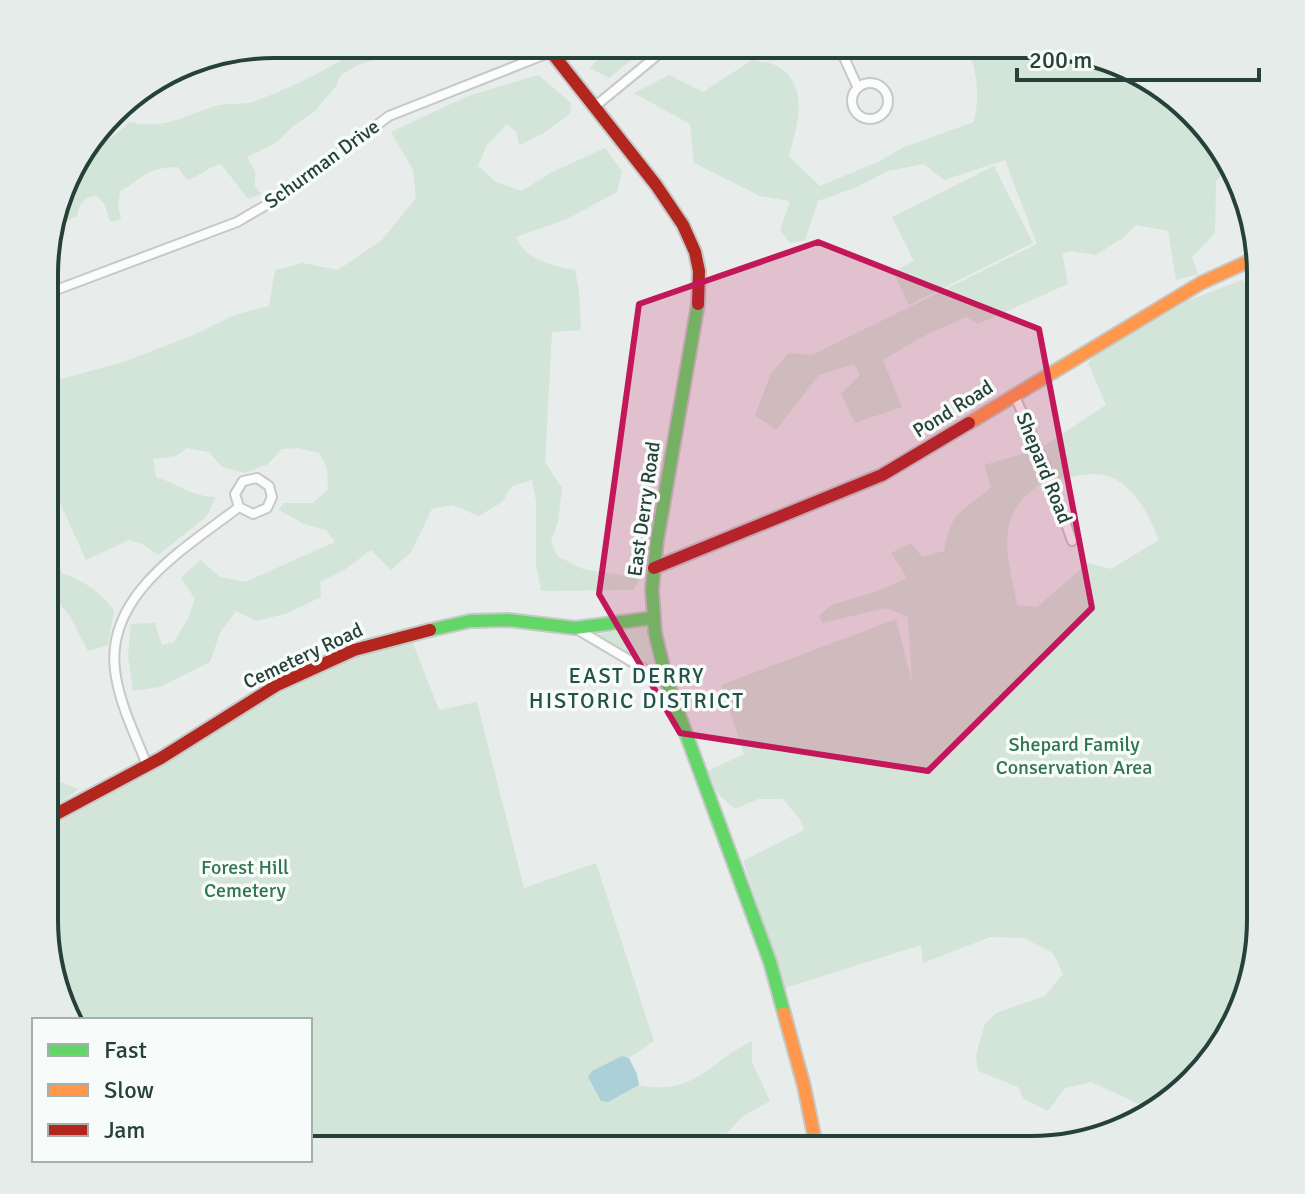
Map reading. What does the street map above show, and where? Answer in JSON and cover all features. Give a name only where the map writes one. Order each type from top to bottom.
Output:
[{"type":"street","name":"Schurman Drive","points":[[58,289],[237,222],[280,197],[389,116],[525,58]]},
{"type":"street","name":"East Derry Road","points":[[556,58],[678,217],[691,243],[699,271],[698,310],[660,515],[653,618],[667,682],[770,962],[804,1086],[814,1136]]},
{"type":"street","points":[[593,108],[654,58]]},
{"type":"street","points":[[844,58],[858,88]]},
{"type":"street","points":[[870,83],[882,88],[888,104],[882,115],[868,120],[856,113],[852,100],[858,88],[870,83]]},
{"type":"street","name":"Pond Road","points":[[654,568],[870,481],[1201,283],[1247,262]]},
{"type":"street","name":"Shepard Road","points":[[1014,394],[1043,460],[1072,541]]},
{"type":"street","points":[[257,478],[269,486],[271,501],[264,511],[253,514],[239,507],[235,494],[243,481],[257,478]]},
{"type":"street","points":[[147,765],[116,678],[114,654],[120,622],[140,589],[239,507]]},
{"type":"street","name":"Cemetery Road","points":[[58,813],[147,765],[266,691],[354,650],[470,621],[508,620],[575,628],[653,618]]},
{"type":"street","points":[[575,628],[667,682]]},
{"type":"highlighted area","points":[[818,242],[1039,329],[1092,608],[928,771],[680,733],[599,594],[639,304]]},
{"type":"green space","points":[[343,58],[380,58],[357,65],[341,75],[336,86],[314,112],[277,142],[247,157],[255,171],[255,186],[261,194],[248,199],[221,164],[187,180],[178,167],[159,169],[120,191],[118,206],[121,219],[110,222],[105,205],[97,196],[83,202],[77,216],[64,223],[74,191],[94,154],[106,139],[130,122],[166,123],[220,105],[248,103]]},
{"type":"green space","points":[[599,58],[634,58],[609,78],[590,68]]},
{"type":"green space","points":[[971,58],[1046,58],[1087,65],[1127,80],[1174,112],[1211,154],[1222,174],[1216,182],[1215,233],[1192,257],[1198,274],[1176,280],[1168,231],[1136,225],[1096,255],[1072,251],[1062,253],[1068,284],[978,324],[966,317],[922,337],[883,360],[902,407],[855,423],[841,394],[860,375],[854,364],[819,375],[776,430],[755,415],[771,373],[789,353],[812,355],[1037,244],[1005,160],[944,180],[924,164],[888,171],[857,187],[818,201],[805,240],[790,243],[780,230],[790,201],[760,196],[694,163],[690,124],[634,93],[669,75],[703,92],[752,60],[779,67],[791,78],[798,99],[799,110],[789,157],[820,186],[878,162],[904,147],[974,122],[977,83]]},
{"type":"green space","points":[[538,75],[571,103],[570,114],[544,133],[519,145],[516,131],[507,124],[487,145],[478,166],[496,182],[522,191],[552,172],[605,148],[622,171],[617,192],[567,219],[516,237],[533,257],[575,270],[579,291],[581,330],[552,332],[545,462],[562,488],[558,521],[551,542],[557,556],[583,569],[640,578],[634,590],[541,591],[536,565],[536,501],[532,480],[512,486],[502,502],[479,516],[452,505],[432,509],[411,552],[391,570],[371,550],[344,570],[320,582],[321,597],[288,613],[257,621],[236,611],[220,633],[210,662],[160,687],[133,691],[128,656],[131,624],[155,623],[162,645],[174,642],[195,599],[181,578],[200,560],[220,577],[245,582],[335,542],[326,530],[304,524],[279,510],[283,503],[312,503],[328,490],[327,468],[319,453],[298,448],[282,449],[268,464],[245,473],[222,467],[209,452],[187,448],[176,456],[153,459],[156,477],[192,493],[216,497],[206,517],[158,555],[142,544],[129,540],[86,560],[58,498],[58,380],[123,362],[189,337],[235,315],[269,306],[275,270],[303,263],[338,270],[382,240],[416,198],[413,170],[391,132],[468,96]]},
{"type":"green space","points":[[994,166],[1033,243],[909,305],[893,272],[914,261],[892,217]]},
{"type":"green space","name":"Shepard Family Conservation Area","points":[[1242,280],[1247,284],[1247,920],[1243,962],[1231,1003],[1211,1040],[1193,1063],[1163,1091],[1142,1105],[1091,1082],[1065,1088],[1048,1111],[1024,1099],[1018,1087],[978,1071],[976,1055],[985,1024],[996,1013],[1045,996],[1063,974],[1053,953],[1024,938],[990,937],[923,963],[921,945],[785,988],[743,861],[804,830],[801,821],[783,799],[758,799],[735,809],[718,794],[708,771],[744,754],[721,685],[896,619],[912,682],[908,617],[886,608],[822,623],[819,616],[831,605],[878,591],[907,578],[891,553],[911,543],[922,557],[944,551],[955,518],[991,487],[984,465],[1033,451],[1046,479],[1021,501],[1008,529],[1008,554],[1017,605],[1037,607],[1088,563],[1111,569],[1159,540],[1143,507],[1128,488],[1107,476],[1095,474],[1057,479],[1044,446],[1106,405],[1088,363],[1093,357],[1187,301]]},
{"type":"green space","points":[[58,563],[62,574],[91,588],[114,611],[108,645],[88,651],[70,616],[58,602]]},
{"type":"green space","points":[[646,627],[656,673],[592,635]]},
{"type":"green space","name":"Forest Hill Cemetery","points":[[412,641],[439,710],[477,702],[524,888],[596,863],[654,1041],[629,1058],[622,1056],[608,1102],[639,1085],[658,1087],[688,1082],[752,1041],[752,1062],[770,1101],[743,1116],[724,1136],[312,1136],[312,1018],[82,1018],[69,990],[58,935],[58,823],[154,770],[295,683],[348,660]]},
{"type":"green space","points":[[58,782],[79,789],[58,804]]},
{"type":"water","points":[[622,1056],[629,1058],[639,1085],[608,1102],[601,1101],[588,1077],[592,1071]]},
{"type":"traffic: fast","points":[[698,304],[657,541],[652,589],[655,633],[667,682],[770,962],[784,1013]]},
{"type":"traffic: fast","points":[[430,630],[470,621],[508,620],[575,628],[653,618]]},
{"type":"traffic: slow","points":[[969,423],[1201,283],[1247,262]]},
{"type":"traffic: slow","points":[[784,1013],[814,1136]]},
{"type":"traffic: jam","points":[[556,58],[656,185],[683,225],[695,252],[699,271],[698,304]]},
{"type":"traffic: jam","points":[[654,568],[882,475],[969,423]]},
{"type":"traffic: jam","points":[[58,813],[161,758],[277,685],[354,650],[430,630]]},
{"type":"district","name":"EAST DERRY HISTORIC DISTRICT","points":[[637,688]]}]
